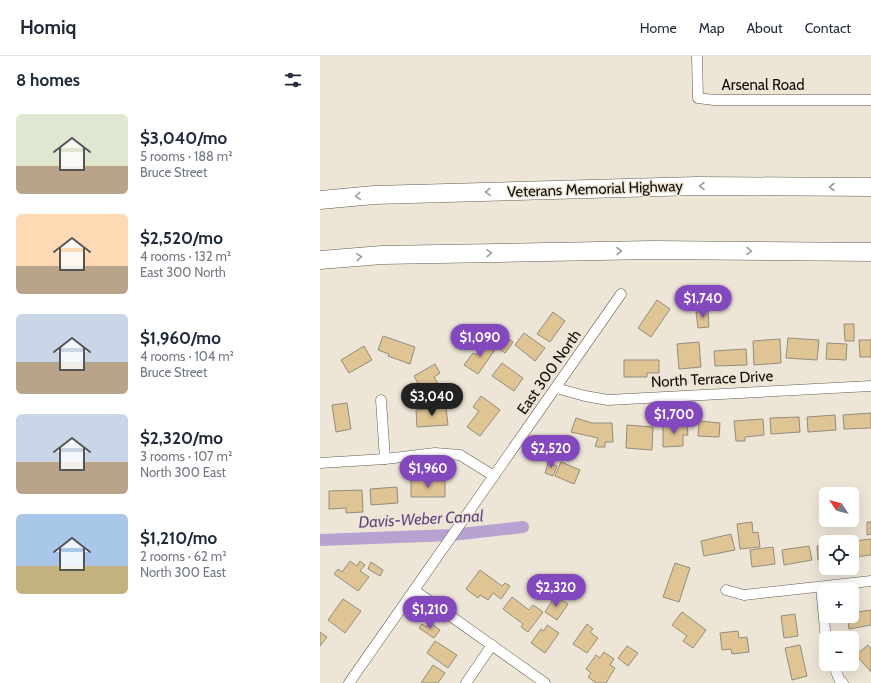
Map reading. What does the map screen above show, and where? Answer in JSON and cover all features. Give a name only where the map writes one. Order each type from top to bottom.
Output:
[{"type":"highway","name":"Veterans Memorial Highway","points":[[320,200],[374,195],[697,186],[871,187]]},
{"type":"highway","points":[[320,260],[382,255],[652,250],[871,252]]},
{"type":"street","name":"Arsenal Road","points":[[698,56],[698,98],[714,100],[871,100]]},
{"type":"street","name":"East 300 North","points":[[349,683],[622,294]]},
{"type":"street","name":"North Terrace Drive","points":[[556,388],[585,396],[608,400],[871,386]]},
{"type":"street","points":[[381,400],[385,459]]},
{"type":"street","points":[[320,463],[385,459],[435,453],[460,455],[494,476]]},
{"type":"street","points":[[851,583],[871,581]]},
{"type":"street","points":[[726,590],[744,595],[819,586]]},
{"type":"street","points":[[414,590],[545,683]]},
{"type":"street","points":[[466,683],[492,646]]},
{"type":"street","points":[[836,671],[840,681],[843,683]]},
{"type":"building","points":[[657,300],[670,309],[651,337],[638,328]]},
{"type":"building","points":[[708,311],[709,327],[698,328],[696,312]]},
{"type":"building","points":[[553,312],[565,321],[550,342],[537,334]]},
{"type":"building","points":[[844,324],[854,324],[854,341],[845,341]]},
{"type":"building","points":[[500,332],[513,342],[505,353],[491,343]]},
{"type":"building","points":[[524,333],[545,348],[535,361],[515,345]]},
{"type":"building","points":[[383,336],[415,347],[410,364],[388,356],[389,354],[378,350]]},
{"type":"building","points":[[788,338],[819,340],[817,360],[786,358]]},
{"type":"building","points":[[780,339],[781,363],[754,365],[753,341]]},
{"type":"building","points":[[859,340],[871,340],[871,357],[860,357]]},
{"type":"building","points":[[486,341],[496,348],[478,374],[464,365],[473,353],[476,355]]},
{"type":"building","points":[[699,342],[701,367],[679,369],[677,344]]},
{"type":"building","points":[[827,343],[847,344],[846,360],[826,359]]},
{"type":"building","points":[[364,346],[372,360],[349,373],[341,360]]},
{"type":"building","points":[[746,349],[747,365],[715,366],[714,351]]},
{"type":"building","points":[[624,360],[659,360],[659,373],[647,373],[647,377],[624,377]]},
{"type":"building","points":[[502,363],[523,378],[514,391],[492,376]]},
{"type":"building","points":[[435,364],[440,373],[434,377],[440,387],[425,396],[414,376]]},
{"type":"building","points":[[481,396],[500,410],[480,436],[467,427],[479,411],[473,407]]},
{"type":"building","points":[[347,403],[351,429],[336,432],[332,405]]},
{"type":"building","points":[[446,407],[448,425],[417,427],[416,410]]},
{"type":"building","points":[[871,413],[871,428],[844,429],[843,415]]},
{"type":"building","points":[[835,415],[836,430],[808,432],[807,417]]},
{"type":"building","points":[[799,417],[800,432],[771,434],[770,418]]},
{"type":"building","points":[[576,418],[592,423],[612,423],[613,442],[605,442],[605,447],[598,447],[595,446],[598,438],[571,432]]},
{"type":"building","points":[[763,419],[764,435],[745,437],[745,441],[736,441],[734,421]]},
{"type":"building","points":[[699,421],[720,423],[719,437],[698,436]]},
{"type":"building","points":[[663,424],[687,424],[688,435],[683,435],[683,446],[663,447]]},
{"type":"building","points":[[627,425],[653,427],[652,450],[626,448]]},
{"type":"building","points":[[561,462],[580,470],[574,484],[555,476]]},
{"type":"building","points":[[548,463],[557,466],[553,476],[545,473]]},
{"type":"building","points":[[411,480],[445,481],[445,497],[411,497]]},
{"type":"building","points":[[397,487],[398,503],[371,505],[370,489]]},
{"type":"building","points":[[362,490],[363,512],[346,513],[346,508],[329,509],[329,491]]},
{"type":"building","points":[[752,522],[753,533],[758,532],[760,547],[740,549],[737,524]]},
{"type":"building","points":[[867,522],[871,522],[871,534],[867,535]]},
{"type":"building","points":[[731,534],[735,550],[704,556],[701,541]]},
{"type":"building","points":[[871,539],[871,555],[859,556],[859,540]]},
{"type":"building","points":[[809,546],[812,560],[784,565],[782,550]]},
{"type":"building","points":[[817,546],[819,546],[818,560]]},
{"type":"building","points":[[773,547],[775,564],[752,567],[750,550]]},
{"type":"building","points":[[350,561],[357,566],[360,561],[365,565],[360,571],[369,577],[358,591],[334,574],[338,569],[342,572]]},
{"type":"building","points":[[371,562],[383,570],[380,576],[368,569]]},
{"type":"building","points":[[675,563],[690,568],[679,602],[663,597]]},
{"type":"building","points":[[480,570],[502,586],[505,583],[510,586],[501,599],[493,593],[488,600],[480,595],[478,598],[466,589]]},
{"type":"building","points":[[555,596],[568,604],[557,620],[545,612]]},
{"type":"building","points":[[512,597],[529,610],[533,605],[543,612],[528,632],[521,627],[523,624],[503,609]]},
{"type":"building","points":[[343,599],[361,611],[345,633],[328,620]]},
{"type":"building","points":[[871,610],[871,625],[849,629],[848,623],[859,623],[859,612]]},
{"type":"building","points":[[682,612],[706,630],[693,648],[683,641],[687,636],[672,625]]},
{"type":"building","points":[[795,614],[798,636],[784,638],[781,616]]},
{"type":"building","points":[[429,622],[440,630],[434,638],[419,628],[422,624],[426,627]]},
{"type":"building","points":[[587,624],[593,629],[590,632],[598,638],[587,653],[573,644]]},
{"type":"building","points":[[547,625],[559,633],[545,653],[531,643],[541,629],[544,631]]},
{"type":"building","points":[[738,631],[739,638],[747,637],[749,652],[732,654],[731,649],[722,650],[720,633]]},
{"type":"building","points":[[320,632],[327,637],[320,646]]},
{"type":"building","points":[[435,641],[457,655],[448,668],[427,653]]},
{"type":"building","points":[[800,645],[807,676],[792,680],[785,648]]},
{"type":"building","points":[[868,645],[871,649],[871,672],[859,658],[859,652]]},
{"type":"building","points":[[627,646],[638,653],[628,666],[618,658]]},
{"type":"building","points":[[604,652],[614,659],[610,665],[615,668],[606,683],[596,683],[588,677],[591,673],[586,669],[596,655],[600,658]]},
{"type":"building","points":[[433,665],[445,673],[438,683],[421,683]]},
{"type":"waterway","name":"Davis-Weber Canal","points":[[320,540],[452,535],[523,527]]}]
